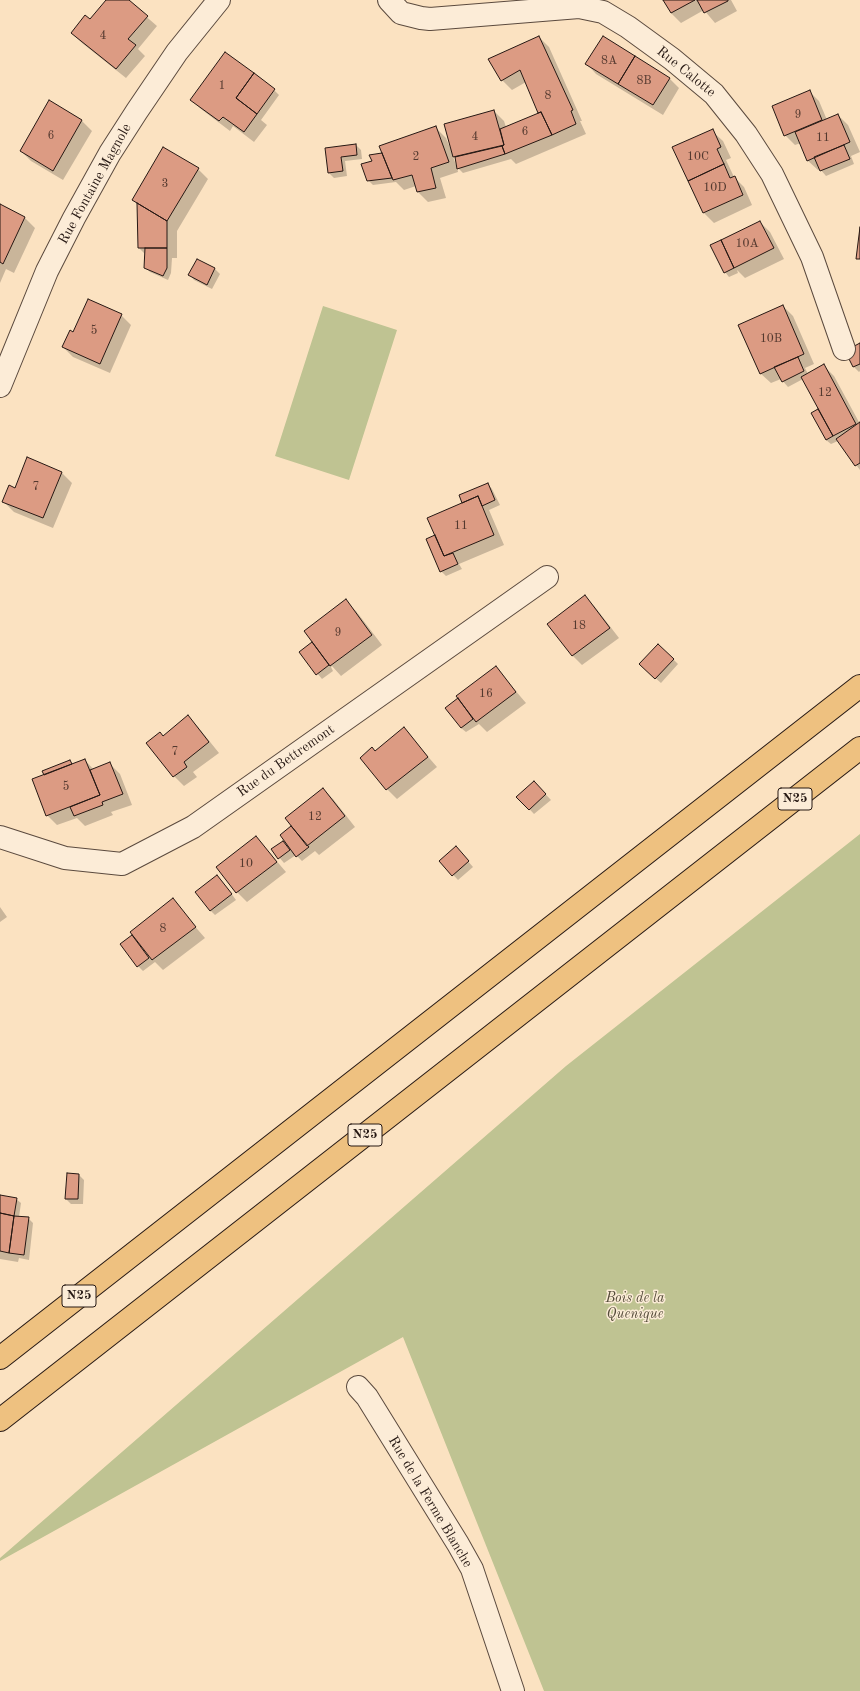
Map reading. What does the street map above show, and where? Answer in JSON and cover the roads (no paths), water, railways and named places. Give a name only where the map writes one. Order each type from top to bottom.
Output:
[{"type":"highway","name":"N25","points":[[0,1358],[860,686]]},
{"type":"highway","name":"N25","points":[[0,1420],[860,748]]},
{"type":"street","name":"Rue Fontaine Magnole","points":[[0,386],[47,271],[106,160],[177,52],[219,0]]},
{"type":"street","name":"Rue Calotte","points":[[388,0],[401,13],[430,19],[579,6],[603,12],[628,27],[672,59],[714,94],[746,134],[772,174],[812,257],[844,349]]},
{"type":"street","name":"Rue du Bettremont","points":[[0,837],[65,858],[122,864],[192,827],[547,577]]},
{"type":"street","name":"Rue de la Ferme Blanche","points":[[358,1387],[367,1397],[472,1569],[513,1691]]},
{"type":"park label","name":"Bois de la Quenique","points":[[635,1306]]}]
